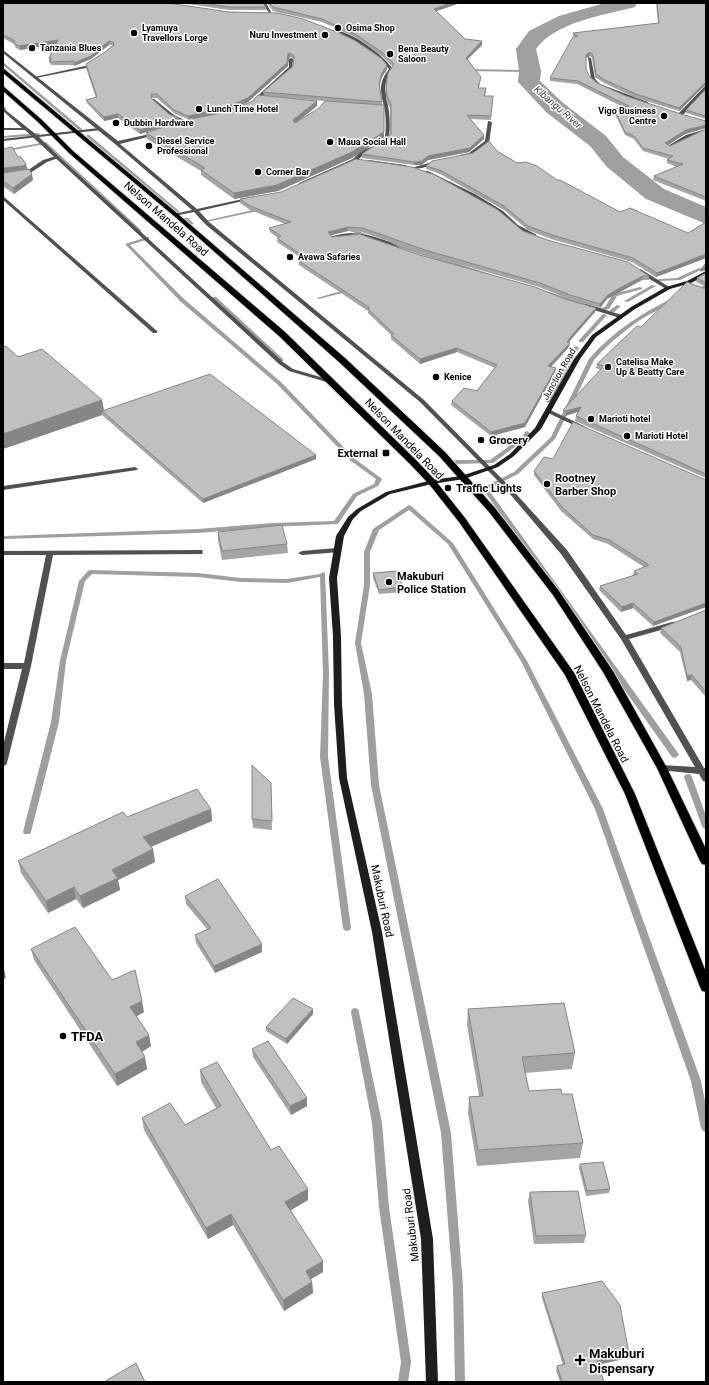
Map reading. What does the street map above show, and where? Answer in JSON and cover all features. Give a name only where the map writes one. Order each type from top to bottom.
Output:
[{"type":"main road","name":"Nelson Mandela Road","points":[[3,70],[176,215],[342,360],[442,454],[492,510],[556,593],[608,671],[662,768],[706,861]]},
{"type":"main road","name":"Nelson Mandela Road","points":[[3,88],[54,134],[71,152],[282,334],[432,482],[462,520],[570,674],[630,794],[706,987]]},
{"type":"street","points":[[264,3],[271,13]]},
{"type":"street","points":[[170,5],[217,11]]},
{"type":"street","points":[[264,13],[277,14]]},
{"type":"street","points":[[294,188],[355,160],[362,152],[375,147],[387,138],[387,108],[383,100],[382,88],[385,76],[391,69],[389,65],[380,56],[353,39],[328,30]]},
{"type":"street","points":[[3,51],[36,76],[117,143],[195,210],[207,223],[422,401],[489,469],[564,552],[624,638],[704,770],[706,779]]},
{"type":"street","points":[[589,58],[591,75],[596,82],[652,106]]},
{"type":"street","points":[[36,76],[86,67],[99,59]]},
{"type":"street","points":[[244,107],[251,104],[286,72],[290,67],[291,59]]},
{"type":"street","points":[[680,115],[706,87]]},
{"type":"street","points":[[256,98],[267,99]]},
{"type":"street","points":[[154,100],[172,116],[188,123]]},
{"type":"street","points":[[381,107],[387,108]]},
{"type":"street","points":[[3,109],[36,136],[56,157],[281,363],[291,370],[332,382]]},
{"type":"street","points":[[673,113],[687,117]]},
{"type":"street","points":[[181,124],[195,121]]},
{"type":"street","points":[[456,157],[471,154],[487,142],[490,122]]},
{"type":"street","points":[[3,129],[25,128]]},
{"type":"street","points":[[3,140],[99,129]]},
{"type":"street","points":[[668,147],[688,136],[706,130]]},
{"type":"street","points":[[117,143],[160,132]]},
{"type":"street","points":[[3,177],[25,174],[45,161],[56,157]]},
{"type":"street","points":[[355,160],[413,168],[437,176],[473,195],[501,212],[516,226],[537,236]]},
{"type":"street","points":[[413,168],[422,167],[430,162],[445,160]]},
{"type":"street","points":[[176,215],[258,196]]},
{"type":"street","points":[[3,197],[155,332]]},
{"type":"street","points":[[332,237],[348,234],[360,234],[408,252]]},
{"type":"street","points":[[636,268],[668,288]]},
{"type":"street","name":"Junction Road","points":[[432,482],[462,478],[489,469],[512,455],[538,429],[577,359],[594,336],[620,316],[668,288],[692,283],[706,273]]},
{"type":"street","points":[[580,304],[620,316]]},
{"type":"street","points":[[548,411],[589,431]]},
{"type":"street","points":[[3,488],[135,469]]},
{"type":"street","name":"Makuburi Road","points":[[432,482],[388,494],[359,510],[350,518],[340,536],[333,578],[337,636],[338,704],[343,778],[377,932],[427,1239],[432,1382]]},
{"type":"street","points":[[302,552],[337,550]]},
{"type":"street","points":[[3,553],[199,552]]},
{"type":"street","points":[[3,763],[27,666],[50,553]]},
{"type":"street","points":[[624,638],[678,622]]},
{"type":"street","points":[[3,666],[27,666]]},
{"type":"street","points":[[662,768],[704,770]]},
{"type":"building","points":[[3,3],[168,3],[229,12],[278,13],[303,19],[354,40],[381,58],[387,65],[382,73],[379,83],[382,102],[263,92],[293,66],[294,56],[290,53],[288,54],[287,63],[248,98],[222,109],[188,116],[174,110],[157,94],[151,94],[151,98],[169,114],[178,118],[140,130],[118,114],[104,117],[86,100],[97,97],[86,64],[114,45],[113,42],[109,41],[91,56],[74,63],[74,61],[50,62],[51,58],[49,58],[58,40],[19,46],[15,44],[14,40],[3,35]]},
{"type":"building","points":[[201,3],[263,3],[266,7],[229,7]]},
{"type":"building","points":[[269,3],[451,3],[434,9],[465,39],[482,41],[466,58],[481,77],[478,88],[486,88],[484,96],[493,96],[491,116],[467,115],[484,135],[470,148],[428,156],[422,161],[414,162],[362,154],[391,134],[391,104],[387,96],[386,85],[388,73],[394,64],[383,53],[355,34],[322,19],[273,7]]},
{"type":"building","points":[[657,3],[706,3],[706,82],[679,108],[636,94],[605,80],[596,74],[593,55],[590,52],[586,55],[586,69],[589,76],[597,83],[626,96],[706,121],[706,125],[686,130],[665,143],[670,146],[706,129],[706,197],[654,176],[683,164],[667,160],[673,156],[643,148],[634,136],[625,132],[614,109],[629,106],[578,81],[550,78],[573,37],[578,36],[573,33],[659,23]]},
{"type":"building","points":[[706,89],[706,116],[686,110]]},
{"type":"building","points":[[258,95],[317,101],[293,120],[295,123],[319,108],[325,101],[384,105],[384,132],[352,152],[277,185],[234,193],[201,170],[205,168],[146,133],[182,121],[226,112],[253,101]]},
{"type":"building","points":[[489,141],[497,151],[517,163],[526,162],[537,166],[557,180],[560,180],[620,212],[630,208],[688,233],[706,222],[706,254],[657,273],[633,258],[552,235],[528,226],[504,206],[440,170],[426,166],[432,161],[473,153]]},
{"type":"building","points":[[12,147],[18,157],[21,157],[26,164],[23,166],[3,168],[3,149]]},
{"type":"building","points":[[356,159],[412,167],[435,175],[498,210],[523,231],[547,240],[628,262],[649,276],[643,276],[620,288],[608,295],[600,304],[570,295],[540,283],[425,250],[363,228],[348,227],[328,232],[332,237],[359,234],[420,255],[535,287],[565,299],[596,308],[567,342],[570,343],[548,366],[556,368],[525,423],[491,432],[452,401],[464,388],[477,391],[497,365],[457,348],[420,359],[391,335],[394,334],[368,309],[370,308],[299,261],[308,259],[277,238],[281,236],[269,228],[291,222],[250,206],[240,199],[281,192]]},
{"type":"building","points":[[29,169],[32,174],[13,188],[3,181],[3,173]]},
{"type":"building","points":[[706,273],[706,283],[697,278]]},
{"type":"building","points":[[687,282],[706,289],[706,474],[576,416],[581,407],[566,411],[563,410],[604,366],[597,364],[637,326],[641,327]]},
{"type":"building","points":[[6,346],[18,357],[42,349],[102,400],[3,434],[3,347]]},
{"type":"building","points":[[210,374],[316,455],[203,499],[102,411]]},
{"type":"building","points":[[573,422],[706,480],[706,603],[654,622],[633,603],[622,607],[600,586],[638,574],[634,571],[649,565],[609,540],[593,535],[562,507],[534,471],[544,457],[553,459]]},
{"type":"building","points":[[282,525],[287,544],[222,551],[218,532]]},
{"type":"building","points":[[397,571],[403,587],[379,590],[373,573]]},
{"type":"building","points":[[706,610],[706,692],[692,675],[687,676],[681,647],[661,628]]},
{"type":"building","points":[[252,765],[271,783],[272,821],[252,819]]},
{"type":"building","points":[[197,789],[211,809],[143,837],[153,849],[112,870],[118,878],[80,896],[74,887],[46,901],[18,861],[123,812],[127,817]]},
{"type":"building","points":[[218,879],[262,944],[214,966],[195,935],[211,928],[185,896]]},
{"type":"building","points":[[75,927],[112,980],[135,970],[142,1001],[130,1007],[149,1035],[136,1042],[145,1057],[115,1074],[31,949]]},
{"type":"building","points":[[293,998],[313,1009],[286,1039],[266,1027]]},
{"type":"building","points":[[564,1003],[575,1053],[522,1057],[529,1091],[561,1089],[562,1094],[572,1094],[583,1143],[478,1150],[469,1097],[483,1096],[468,1009]]},
{"type":"building","points":[[268,1041],[307,1098],[290,1106],[252,1049]]},
{"type":"building","points":[[217,1062],[271,1150],[279,1146],[308,1189],[285,1202],[323,1261],[306,1271],[312,1282],[283,1300],[231,1214],[206,1228],[142,1118],[170,1103],[185,1125],[221,1106],[200,1070]]},
{"type":"building","points":[[603,1162],[610,1189],[587,1191],[580,1164]]},
{"type":"building","points":[[578,1191],[586,1235],[536,1236],[530,1192]]},
{"type":"building","name":"Makuburi Dispensary","points":[[602,1281],[620,1305],[629,1354],[597,1361],[604,1382],[562,1382],[557,1366],[565,1364],[542,1293]]},
{"type":"building","points":[[136,1363],[145,1382],[104,1382]]},
{"type":"waterway","name":"Kibangu River","points":[[628,3],[566,20],[536,35],[526,49],[530,71],[529,82],[554,107],[598,141],[615,162],[655,194],[706,216]]},
{"type":"waterway","points":[[3,63],[81,130]]},
{"type":"waterway","points":[[468,70],[530,71]]},
{"type":"waterway","points":[[3,137],[38,134]]},
{"type":"waterway","points":[[88,136],[177,212]]},
{"type":"waterway","points":[[3,151],[46,143],[139,231]]},
{"type":"waterway","points":[[206,221],[261,209]]},
{"type":"waterway","points":[[186,219],[192,224]]},
{"type":"waterway","points":[[346,228],[374,238]]},
{"type":"waterway","points":[[5,538],[198,531],[272,525],[336,523],[355,495],[376,485],[379,479],[353,460],[279,383],[182,300],[127,244],[147,238]]},
{"type":"waterway","points":[[387,242],[497,277]]},
{"type":"waterway","points":[[659,280],[678,279],[701,269]]},
{"type":"waterway","points":[[626,301],[654,286]]},
{"type":"waterway","points":[[693,291],[706,286]]},
{"type":"waterway","points":[[547,293],[601,310],[607,308],[615,295],[640,288]]},
{"type":"waterway","points":[[319,298],[348,290]]},
{"type":"waterway","points":[[214,298],[281,360]]},
{"type":"waterway","points":[[675,299],[630,324],[610,341],[592,359],[553,438],[516,473],[485,488],[675,755]]},
{"type":"waterway","points":[[612,311],[619,306]]},
{"type":"waterway","points":[[581,341],[605,315]]},
{"type":"waterway","points":[[548,401],[576,348]]},
{"type":"waterway","points":[[456,462],[491,462],[525,437],[527,433]]},
{"type":"waterway","points":[[460,1382],[458,1286],[446,1133],[375,785],[368,694],[358,643],[367,585],[367,552],[376,529],[409,507],[450,543],[524,661],[599,809],[696,1081],[706,1128]]},
{"type":"waterway","points":[[27,832],[55,722],[63,661],[82,581],[90,572],[198,575],[241,580],[287,581],[323,575]]},
{"type":"waterway","points":[[323,574],[326,673],[324,757],[347,928]]},
{"type":"waterway","points":[[688,777],[706,826]]},
{"type":"waterway","points":[[355,1012],[377,1123],[384,1207],[406,1362],[403,1382]]},
{"type":"place","name":"Osima Shop","points":[[338,28]]},
{"type":"place","name":"Lyamuya Travellors Lorge","points":[[134,33]]},
{"type":"place","name":"Nuru Investment","points":[[325,35]]},
{"type":"place","name":"Tanzania Blues","points":[[32,48]]},
{"type":"place","name":"Bena Beauty Saloon","points":[[390,54]]},
{"type":"place","name":"Lunch Time Hotel","points":[[199,109]]},
{"type":"place","name":"Vigo Business Centre","points":[[664,116]]},
{"type":"place","name":"Dubbin Hardware","points":[[116,123]]},
{"type":"place","name":"Maua Social Hall","points":[[330,142]]},
{"type":"place","name":"Diesel Service Professional","points":[[149,146]]},
{"type":"place","name":"Corner Bar","points":[[258,172]]},
{"type":"place","name":"Avawa Safaries","points":[[290,257]]},
{"type":"place","name":"Catelisa Make Up & Beatty Care","points":[[608,367]]},
{"type":"place","name":"Kenice","points":[[436,377]]},
{"type":"place","name":"Marioti hotel","points":[[591,419]]},
{"type":"place","name":"Marioti Hotel","points":[[627,436]]},
{"type":"place","name":"Grocery","points":[[481,440]]},
{"type":"place","name":"External","points":[[386,453]]},
{"type":"place","name":"Rootney Barber Shop","points":[[547,484]]},
{"type":"place","name":"Traffic Lights","points":[[448,488]]},
{"type":"place","name":"Makuburi Police Station","points":[[389,582]]},
{"type":"place","name":"TFDA","points":[[63,1036]]},
{"type":"place","name":"Makuburi Dispensary","points":[[580,1360]]}]
